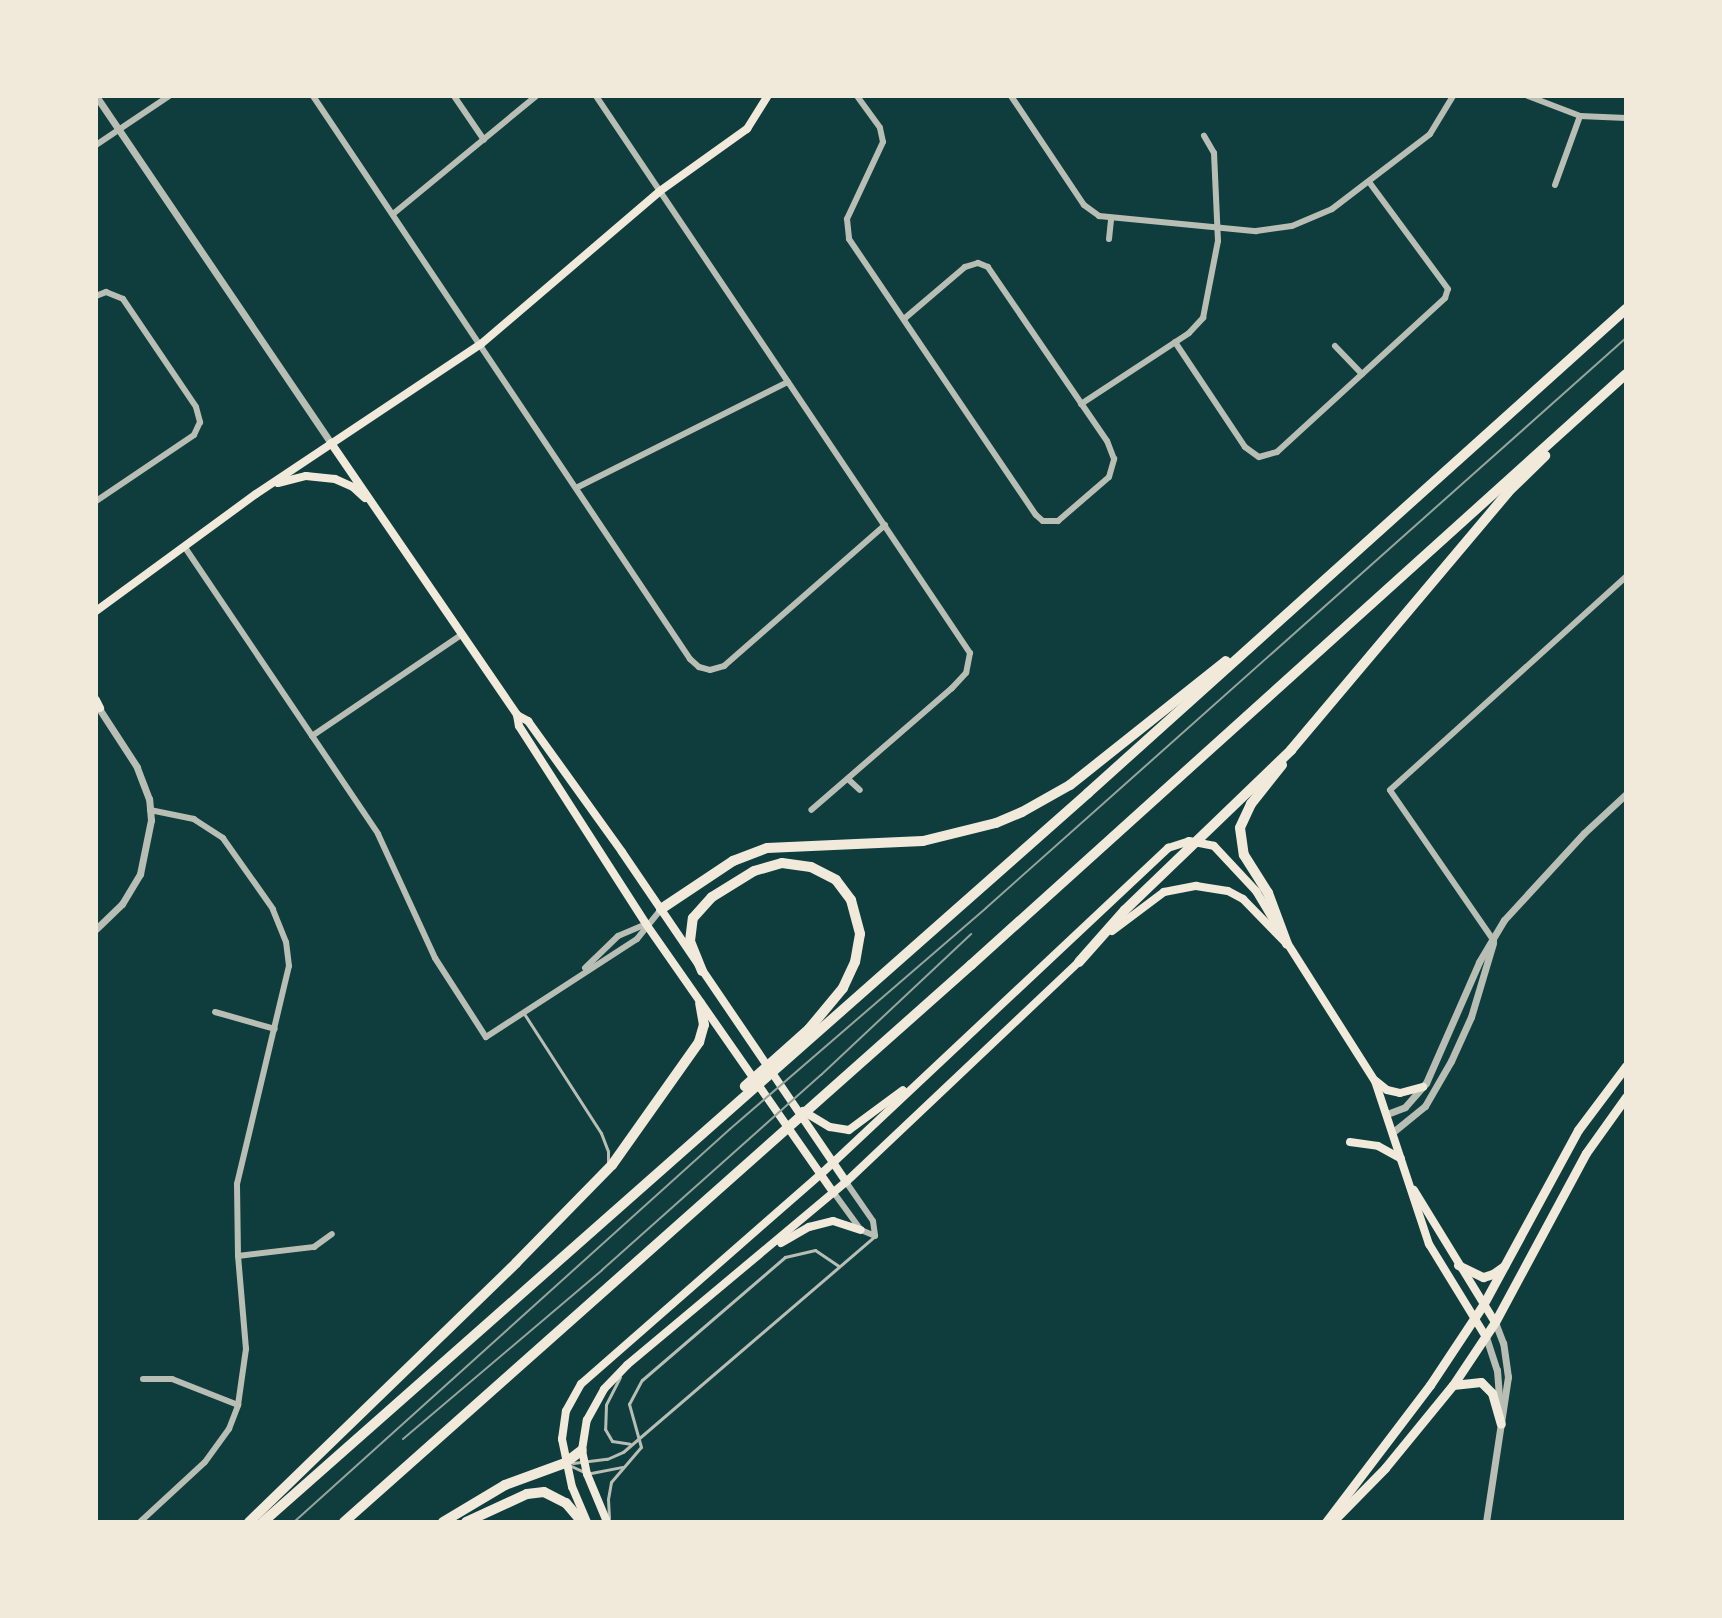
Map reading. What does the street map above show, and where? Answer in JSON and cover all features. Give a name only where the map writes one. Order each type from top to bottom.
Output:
[{"type":"highway","points":[[263,1522],[408,1390],[1306,598],[1626,309]]},
{"type":"highway","points":[[1287,944],[1268,893],[1244,855],[1240,828],[1251,804],[1291,750],[1508,492],[1626,375]]},
{"type":"highway","points":[[344,1522],[971,965],[1626,375]]},
{"type":"highway","points":[[661,909],[733,861],[767,848],[923,841],[996,823],[1022,812],[1070,785],[1306,598]]},
{"type":"highway","points":[[1079,962],[1125,910],[1291,750]]},
{"type":"highway","points":[[408,1390],[454,1345],[816,1020],[843,988],[855,962],[860,934],[851,900],[836,880],[811,867],[782,863],[754,871],[712,897],[693,918],[690,941],[702,971]]},
{"type":"highway","points":[[249,1522],[605,1172],[654,1111],[699,1042],[704,1025],[700,1003]]},
{"type":"highway","points":[[443,1522],[505,1485],[584,1456]]},
{"type":"highway","points":[[466,1522],[527,1494],[544,1492],[566,1503],[584,1522]]},
{"type":"main road","points":[[96,611],[256,494],[481,344],[660,191],[747,129],[768,96]]},
{"type":"main road","points":[[331,443],[517,715],[519,726],[646,924],[834,1193]]},
{"type":"main road","points":[[256,494],[293,478],[319,476],[353,487],[377,510]]},
{"type":"main road","points":[[96,618],[111,599]]},
{"type":"main road","points":[[517,715],[528,721],[661,909],[846,1182]]},
{"type":"main road","points":[[584,1522],[565,1463],[562,1439],[566,1411],[593,1371],[820,1175],[1168,848],[1180,842],[1199,841],[1214,846],[1256,891],[1373,1077],[1412,1187],[1495,1322]]},
{"type":"main road","points":[[609,1522],[587,1474],[583,1434],[593,1405],[627,1365],[834,1193],[1144,904],[1164,892],[1196,886],[1228,891],[1243,899],[1287,944]]},
{"type":"main road","points":[[790,1100],[837,1130],[858,1126],[945,1057]]},
{"type":"main road","points":[[1329,1522],[1475,1318],[1514,1254],[1578,1130],[1626,1066]]},
{"type":"main road","points":[[1373,1077],[1387,1090],[1400,1093],[1423,1087]]},
{"type":"main road","points":[[1329,1522],[1385,1468],[1453,1385],[1495,1322],[1586,1153],[1626,1097]]},
{"type":"main road","points":[[1350,1142],[1378,1146],[1401,1159]]},
{"type":"main road","points":[[1412,1187],[1418,1218],[1429,1244],[1486,1337]]},
{"type":"main road","points":[[747,1266],[797,1233],[820,1223],[840,1221],[861,1230]]},
{"type":"main road","points":[[1458,1265],[1483,1277],[1500,1270],[1514,1254]]},
{"type":"main road","points":[[1453,1385],[1481,1382],[1492,1393],[1501,1424]]},
{"type":"street","points":[[96,96],[331,443]]},
{"type":"street","points":[[96,145],[169,96]]},
{"type":"street","points":[[313,96],[690,659],[710,670],[724,666],[885,525]]},
{"type":"street","points":[[454,96],[484,140]]},
{"type":"street","points":[[393,214],[536,96]]},
{"type":"street","points":[[596,96],[970,653],[966,673],[937,702],[811,810]]},
{"type":"street","points":[[857,96],[880,128],[883,142],[846,230],[904,319],[1043,521],[1064,518],[1109,477],[1113,467],[1111,449],[988,267],[978,263],[965,267],[904,319]]},
{"type":"street","points":[[1011,96],[1084,205],[1099,216],[1256,231],[1292,226],[1332,209],[1437,127],[1453,96]]},
{"type":"street","points":[[1528,96],[1580,116],[1626,118]]},
{"type":"street","points":[[1555,185],[1580,116]]},
{"type":"street","points":[[1081,404],[1198,326],[1203,318],[1217,229],[1214,153],[1204,136]]},
{"type":"street","points":[[1175,342],[1245,447],[1259,457],[1277,452],[1445,298],[1448,289],[1369,182]]},
{"type":"street","points":[[1109,239],[1111,219]]},
{"type":"street","points":[[96,296],[106,292],[123,299],[196,407],[200,422],[194,435],[96,501]]},
{"type":"street","points":[[1335,346],[1362,374]]},
{"type":"street","points":[[576,488],[788,382]]},
{"type":"street","points":[[184,546],[384,846],[435,958],[486,1037],[584,970],[637,939],[661,909]]},
{"type":"street","points":[[1393,1132],[1425,1106],[1451,1061],[1490,965],[1494,941],[1390,790],[1626,577]]},
{"type":"street","points":[[312,736],[461,635]]},
{"type":"street","points":[[96,929],[122,904],[140,874],[149,841],[150,810],[137,767],[97,704]]},
{"type":"street","points":[[848,779],[860,790]]},
{"type":"street","points":[[1387,1114],[1405,1107],[1423,1087],[1479,962],[1504,920],[1543,876],[1626,794]]},
{"type":"street","points":[[140,1522],[205,1462],[229,1429],[238,1405],[246,1349],[238,1256],[238,1175],[289,966],[286,942],[273,909],[216,831],[194,819],[150,810]]},
{"type":"street","points":[[584,970],[606,945],[629,928],[646,924]]},
{"type":"street","points":[[215,1012],[275,1029]]},
{"type":"street","points":[[846,1182],[873,1221],[875,1236]]},
{"type":"street","points":[[834,1193],[861,1230],[875,1236]]},
{"type":"street","points":[[238,1256],[314,1247],[332,1234]]},
{"type":"street","points":[[1486,1522],[1508,1377],[1503,1343],[1495,1322]]},
{"type":"street","points":[[1486,1337],[1497,1370],[1501,1424]]},
{"type":"street","points":[[143,1379],[172,1379],[238,1405]]},
{"type":"lane","points":[[523,1011],[604,1139],[609,1157],[605,1172]]},
{"type":"lane","points":[[584,1456],[614,1457],[875,1236]]},
{"type":"lane","points":[[609,1522],[609,1487],[640,1451],[639,1436],[629,1404],[637,1386],[785,1257],[806,1250],[823,1252],[839,1266]]},
{"type":"lane","points":[[627,1365],[608,1401],[604,1418],[612,1441],[630,1444]]},
{"type":"lane","points":[[565,1463],[587,1474],[626,1465]]},
{"type":"tram line","points":[[294,1522],[730,1129],[986,908],[1626,338]]},
{"type":"tram line","points":[[403,1439],[602,1270],[821,1075],[971,934]]}]
